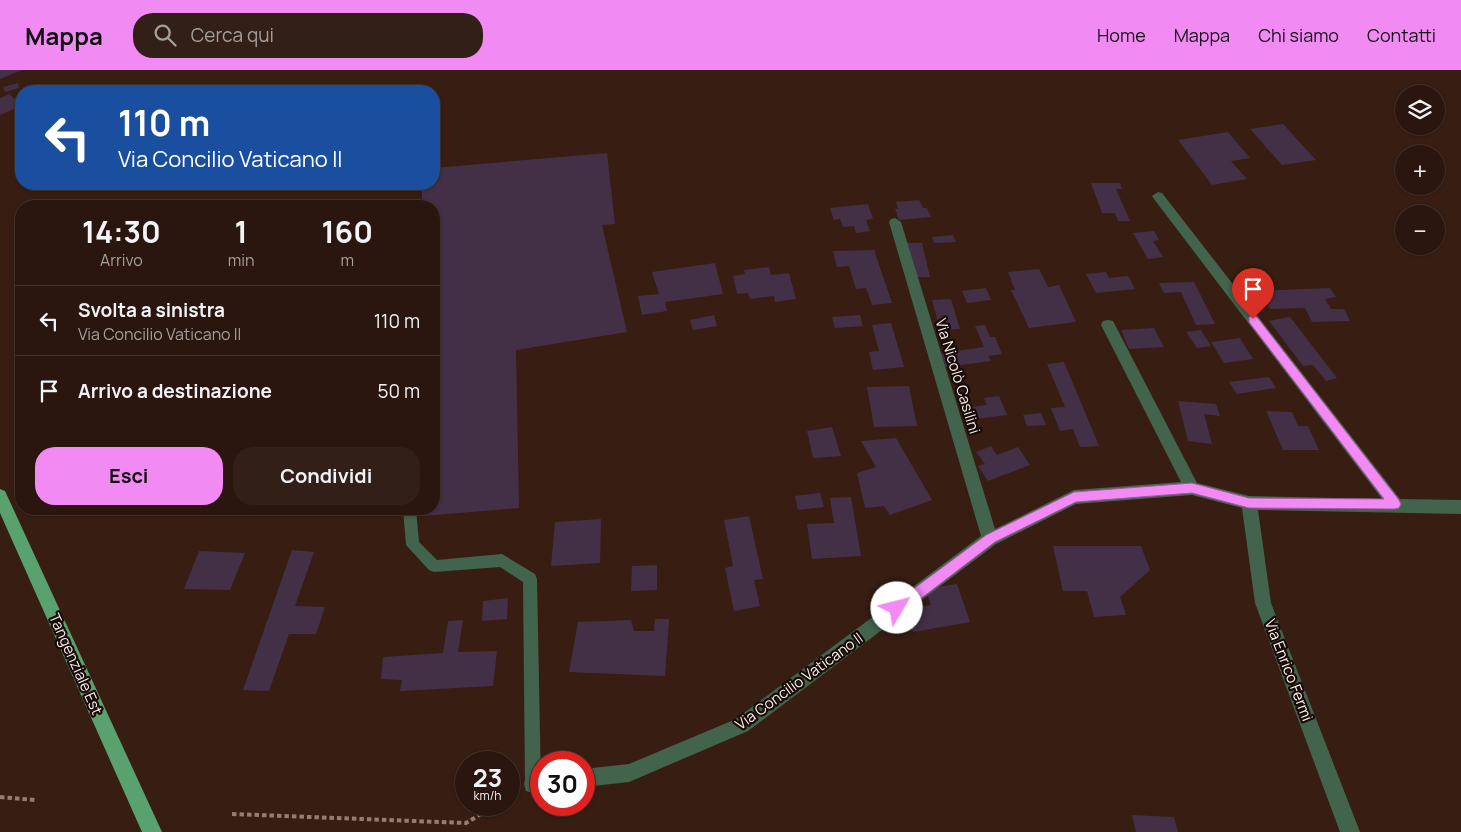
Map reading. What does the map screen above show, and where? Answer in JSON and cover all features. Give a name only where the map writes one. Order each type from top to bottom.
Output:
[{"type":"main road","name":"Tangenziale Est","points":[[0,496],[152,832]]},
{"type":"street","points":[[1158,196],[1395,504]]},
{"type":"street","name":"Via Nicolò Casilini","points":[[895,222],[990,538]]},
{"type":"street","points":[[1108,325],[1192,488]]},
{"type":"street","name":"Via Concilio Vaticano II","points":[[595,777],[629,773],[742,725],[990,538],[1074,497],[1192,488],[1249,503],[1461,506]]},
{"type":"street","name":"Via Enrico Fermi","points":[[1249,503],[1263,603],[1350,832]]},
{"type":"lane","points":[[410,515],[413,545],[434,566],[502,560],[530,579],[536,751]]},
{"type":"path","points":[[0,797],[35,800]]},
{"type":"path","points":[[232,814],[466,823],[478,816]]},
{"type":"building","points":[[0,70],[22,70],[0,79]]},
{"type":"building","points":[[18,83],[18,85],[15,85],[15,89],[5,92],[3,87]]},
{"type":"building","points":[[10,94],[15,99],[15,109],[0,115],[0,98]]},
{"type":"building","points":[[1283,124],[1316,160],[1282,165],[1250,129]]},
{"type":"building","points":[[1228,132],[1250,158],[1231,161],[1247,179],[1212,185],[1178,140]]},
{"type":"building","points":[[607,153],[615,224],[602,225],[627,332],[516,350],[519,508],[440,515],[440,200],[422,200],[422,190],[440,190],[440,167]]},
{"type":"building","points":[[1091,183],[1120,183],[1122,189],[1116,189],[1130,221],[1118,221],[1115,213],[1102,213]]},
{"type":"building","points":[[919,200],[923,208],[927,208],[931,217],[899,220],[895,209],[898,209],[896,202]]},
{"type":"building","points":[[868,204],[873,219],[866,220],[870,231],[856,233],[854,226],[843,227],[840,219],[834,220],[830,208]]},
{"type":"building","points":[[1154,231],[1159,240],[1153,241],[1163,257],[1148,259],[1133,233]]},
{"type":"building","points":[[953,235],[956,242],[934,243],[932,237]]},
{"type":"building","points":[[906,243],[922,243],[930,277],[914,277]]},
{"type":"building","points":[[874,250],[892,303],[872,305],[866,288],[856,289],[849,266],[837,267],[833,251]]},
{"type":"building","points":[[715,263],[723,294],[665,302],[667,311],[642,315],[638,296],[659,294],[652,272]]},
{"type":"building","points":[[769,267],[771,275],[789,273],[796,299],[775,302],[774,296],[750,299],[748,293],[737,294],[733,276],[745,274],[744,270]]},
{"type":"building","points":[[1039,269],[1048,287],[1059,285],[1076,322],[1029,328],[1011,290],[1015,290],[1008,272]]},
{"type":"building","points":[[1106,272],[1109,278],[1128,276],[1135,289],[1096,293],[1086,274]]},
{"type":"building","points":[[1194,282],[1215,324],[1196,325],[1181,292],[1164,293],[1159,283]]},
{"type":"building","points":[[986,288],[991,300],[967,303],[962,291]]},
{"type":"building","points":[[1330,288],[1336,297],[1325,299],[1331,309],[1344,309],[1350,321],[1312,322],[1305,308],[1270,309],[1260,291]]},
{"type":"building","points":[[951,299],[960,329],[940,330],[932,300]]},
{"type":"building","points":[[714,315],[717,326],[693,330],[690,320]]},
{"type":"building","points":[[860,315],[863,326],[835,328],[832,317]]},
{"type":"building","points":[[1290,317],[1337,378],[1326,381],[1313,365],[1303,366],[1269,321]]},
{"type":"building","points":[[891,323],[904,367],[873,370],[869,352],[879,351],[872,325]]},
{"type":"building","points":[[985,325],[990,337],[995,337],[1002,354],[988,356],[991,361],[946,367],[941,353],[984,347],[975,326]]},
{"type":"building","points":[[1154,328],[1164,347],[1129,349],[1121,330]]},
{"type":"building","points":[[1201,330],[1211,346],[1197,348],[1186,332]]},
{"type":"building","points":[[1240,338],[1253,359],[1224,363],[1211,342]]},
{"type":"building","points":[[1064,362],[1099,446],[1080,447],[1073,429],[1060,431],[1051,408],[1065,407],[1047,364]]},
{"type":"building","points":[[1269,377],[1276,388],[1237,394],[1229,382]]},
{"type":"building","points":[[909,386],[917,426],[874,427],[867,387]]},
{"type":"building","points":[[999,396],[1007,415],[967,420],[963,408],[987,405],[984,398]]},
{"type":"building","points":[[1178,401],[1216,404],[1220,416],[1204,414],[1212,444],[1188,441]]},
{"type":"building","points":[[1266,411],[1292,412],[1298,426],[1308,426],[1319,450],[1283,450]]},
{"type":"building","points":[[1041,413],[1046,425],[1027,426],[1023,415]]},
{"type":"building","points":[[832,427],[841,456],[813,458],[807,431]]},
{"type":"building","points":[[896,438],[932,500],[890,515],[884,506],[865,508],[857,473],[876,467],[861,441]]},
{"type":"building","points":[[991,446],[997,455],[1018,447],[1030,465],[988,481],[978,466],[985,464],[976,452]]},
{"type":"building","points":[[820,493],[824,507],[798,510],[795,496]]},
{"type":"building","points":[[851,497],[861,556],[812,559],[807,524],[834,523],[830,498]]},
{"type":"building","points":[[749,516],[763,579],[754,580],[760,606],[734,611],[725,568],[733,566],[724,520]]},
{"type":"building","points":[[601,519],[600,563],[551,566],[555,522]]},
{"type":"building","points":[[1053,546],[1141,546],[1150,570],[1120,597],[1126,615],[1094,617],[1087,591],[1063,591]]},
{"type":"building","points":[[292,550],[314,552],[295,606],[325,607],[316,634],[289,634],[269,691],[243,690]]},
{"type":"building","points":[[199,551],[245,553],[230,590],[184,589]]},
{"type":"building","points":[[657,565],[657,590],[631,591],[632,566]]},
{"type":"building","points":[[957,584],[970,622],[913,632],[904,609],[931,605],[925,589]]},
{"type":"building","points":[[508,598],[507,619],[482,621],[483,601]]},
{"type":"building","points":[[655,619],[669,619],[665,676],[569,672],[578,622],[631,620],[634,631],[654,631]]},
{"type":"building","points":[[463,620],[458,652],[497,651],[493,686],[400,691],[402,680],[381,679],[383,657],[443,653],[448,621]]},
{"type":"building","points":[[1132,815],[1174,817],[1178,832],[1136,832]]},
{"type":"route","points":[[897,608],[990,538],[1074,497],[1192,488],[1249,503],[1395,504],[1253,319]]}]
